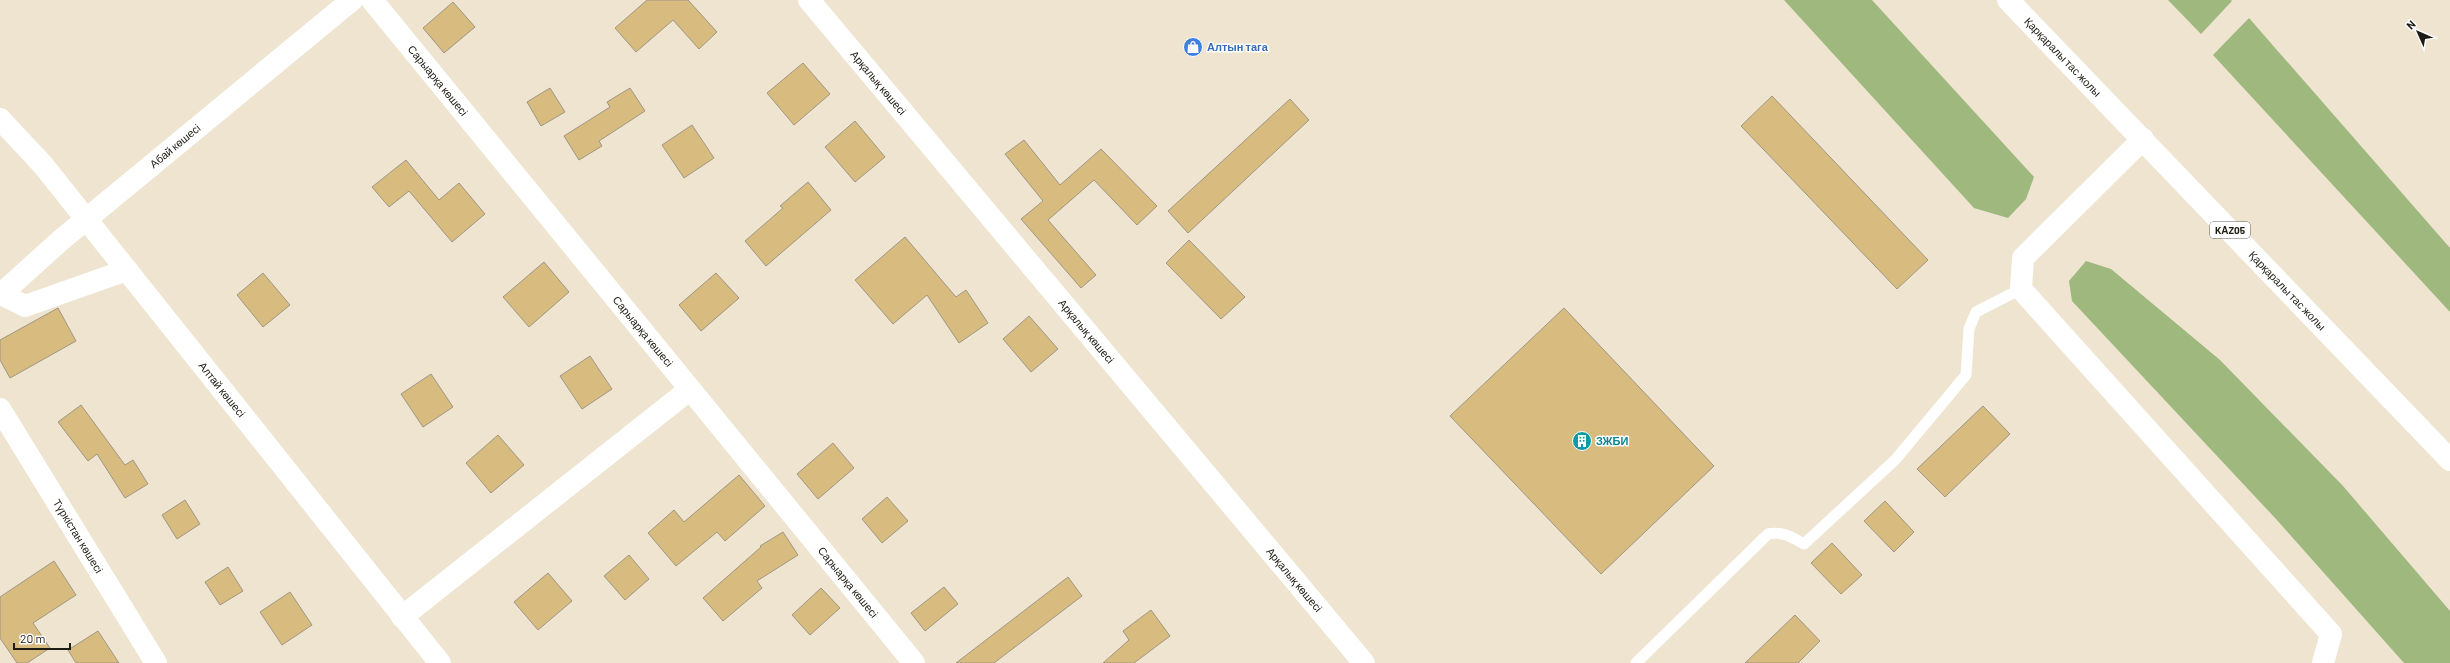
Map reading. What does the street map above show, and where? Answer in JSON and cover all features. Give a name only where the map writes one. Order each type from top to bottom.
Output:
[{"type":"main road","name":"Абай көшесі","points":[[0,294],[352,0]]},
{"type":"main road","name":"Сарыарқа көшесі","points":[[372,0],[689,390],[914,663]]},
{"type":"main road","name":"Арқалық көшесі","points":[[809,0],[1364,663]]},
{"type":"main road","name":"Қарқаралы тас жолы","points":[[2008,0],[2450,460]]},
{"type":"main road","name":"Алтай көшесі","points":[[0,119],[43,165],[88,220],[440,663]]},
{"type":"main road","points":[[2143,139],[2023,258],[2021,289],[2331,634],[2323,663]]},
{"type":"main road","points":[[0,294],[25,306],[127,270]]},
{"type":"main road","points":[[402,617],[689,390]]},
{"type":"main road","name":"Түркістан көшесі","points":[[0,409],[156,663]]},
{"type":"lane","points":[[1636,663],[1768,534],[1777,532],[1789,535],[1804,544],[1894,460],[1966,375],[1969,329],[1976,312],[2021,289]]},
{"type":"green space","points":[[1784,0],[1872,0],[2034,177],[2026,199],[2008,218],[1974,208]]},
{"type":"green space","points":[[2168,0],[2231,0],[2232,1],[2201,34]]},
{"type":"green space","points":[[2249,18],[2450,248],[2450,312],[2213,55]]},
{"type":"green space","points":[[2086,261],[2111,269],[2220,360],[2343,486],[2450,611],[2450,663],[2404,663],[2276,519],[2072,301],[2069,281]]},
{"type":"building","points":[[647,0],[688,0],[717,32],[699,49],[673,20],[636,52],[615,28]]},
{"type":"building","points":[[453,2],[475,27],[444,53],[423,28]]},
{"type":"building","points":[[803,63],[830,94],[794,125],[767,93]]},
{"type":"building","points":[[550,88],[565,112],[541,126],[527,102]]},
{"type":"building","points":[[630,88],[645,111],[599,141],[602,146],[579,160],[564,136],[610,107],[607,102]]},
{"type":"building","points":[[1772,96],[1928,260],[1897,289],[1741,126]]},
{"type":"building","points":[[1290,99],[1309,120],[1188,233],[1168,211]]},
{"type":"building","points":[[855,121],[885,157],[855,182],[825,147]]},
{"type":"building","points":[[692,125],[714,158],[684,178],[662,145]]},
{"type":"building","points":[[1024,140],[1060,185],[1101,149],[1157,206],[1137,225],[1094,180],[1048,220],[1096,275],[1081,288],[1021,219],[1043,201],[1005,154]]},
{"type":"building","points":[[406,160],[439,200],[459,183],[485,214],[452,242],[409,191],[389,207],[372,187]]},
{"type":"building","points":[[808,182],[831,210],[766,266],[745,241],[783,208],[780,206]]},
{"type":"building","points":[[905,237],[956,297],[966,290],[988,323],[959,343],[927,295],[893,324],[855,280]]},
{"type":"building","points":[[1189,240],[1245,297],[1221,319],[1166,263]]},
{"type":"building","points":[[544,262],[569,292],[529,327],[503,297]]},
{"type":"building","points":[[263,273],[290,305],[263,327],[237,295]]},
{"type":"building","points":[[716,273],[739,298],[701,331],[679,305]]},
{"type":"building","points":[[58,308],[76,341],[10,378],[0,360],[0,340]]},
{"type":"building","name":"ЗЖБИ","points":[[1564,308],[1714,466],[1601,574],[1450,416]]},
{"type":"building","points":[[1029,316],[1058,349],[1031,372],[1003,339]]},
{"type":"building","points":[[590,356],[612,389],[582,409],[560,376]]},
{"type":"building","points":[[431,374],[453,407],[423,427],[401,394]]},
{"type":"building","points":[[81,405],[125,465],[133,460],[148,484],[125,498],[97,454],[88,461],[58,422]]},
{"type":"building","points":[[1983,406],[2010,434],[1945,497],[1917,469]]},
{"type":"building","points":[[498,435],[524,465],[491,493],[466,463]]},
{"type":"building","points":[[833,443],[854,468],[818,499],[797,474]]},
{"type":"building","points":[[739,475],[765,506],[725,541],[717,532],[676,566],[648,533],[674,510],[684,522]]},
{"type":"building","points":[[887,497],[908,521],[882,543],[862,519]]},
{"type":"building","points":[[185,500],[200,524],[177,539],[162,515]]},
{"type":"building","points":[[1885,501],[1914,532],[1894,552],[1864,521]]},
{"type":"building","points":[[783,532],[798,555],[757,581],[762,588],[723,621],[703,598],[761,547],[760,546]]},
{"type":"building","points":[[1832,543],[1862,575],[1841,594],[1811,563]]},
{"type":"building","points":[[629,555],[649,579],[625,600],[604,576]]},
{"type":"building","points":[[54,561],[76,595],[33,623],[50,648],[27,663],[17,663],[0,638],[0,597]]},
{"type":"building","points":[[228,567],[243,591],[220,605],[205,582]]},
{"type":"building","points":[[548,573],[572,601],[538,630],[514,602]]},
{"type":"building","points":[[1068,577],[1082,596],[994,663],[956,663]]},
{"type":"building","points":[[944,587],[958,604],[925,631],[911,613]]},
{"type":"building","points":[[821,588],[840,608],[810,635],[792,615]]},
{"type":"building","points":[[290,592],[312,625],[282,645],[260,612]]},
{"type":"building","points":[[1151,610],[1170,636],[1134,663],[1103,663],[1129,640],[1123,631]]},
{"type":"building","points":[[1795,615],[1820,641],[1798,663],[1745,663]]},
{"type":"building","points":[[98,631],[119,663],[76,663],[68,650]]},
{"type":"place","name":"Алтын тага","points":[[1193,47]]},
{"type":"place","name":"ЗЖБИ","points":[[1582,441]]}]
